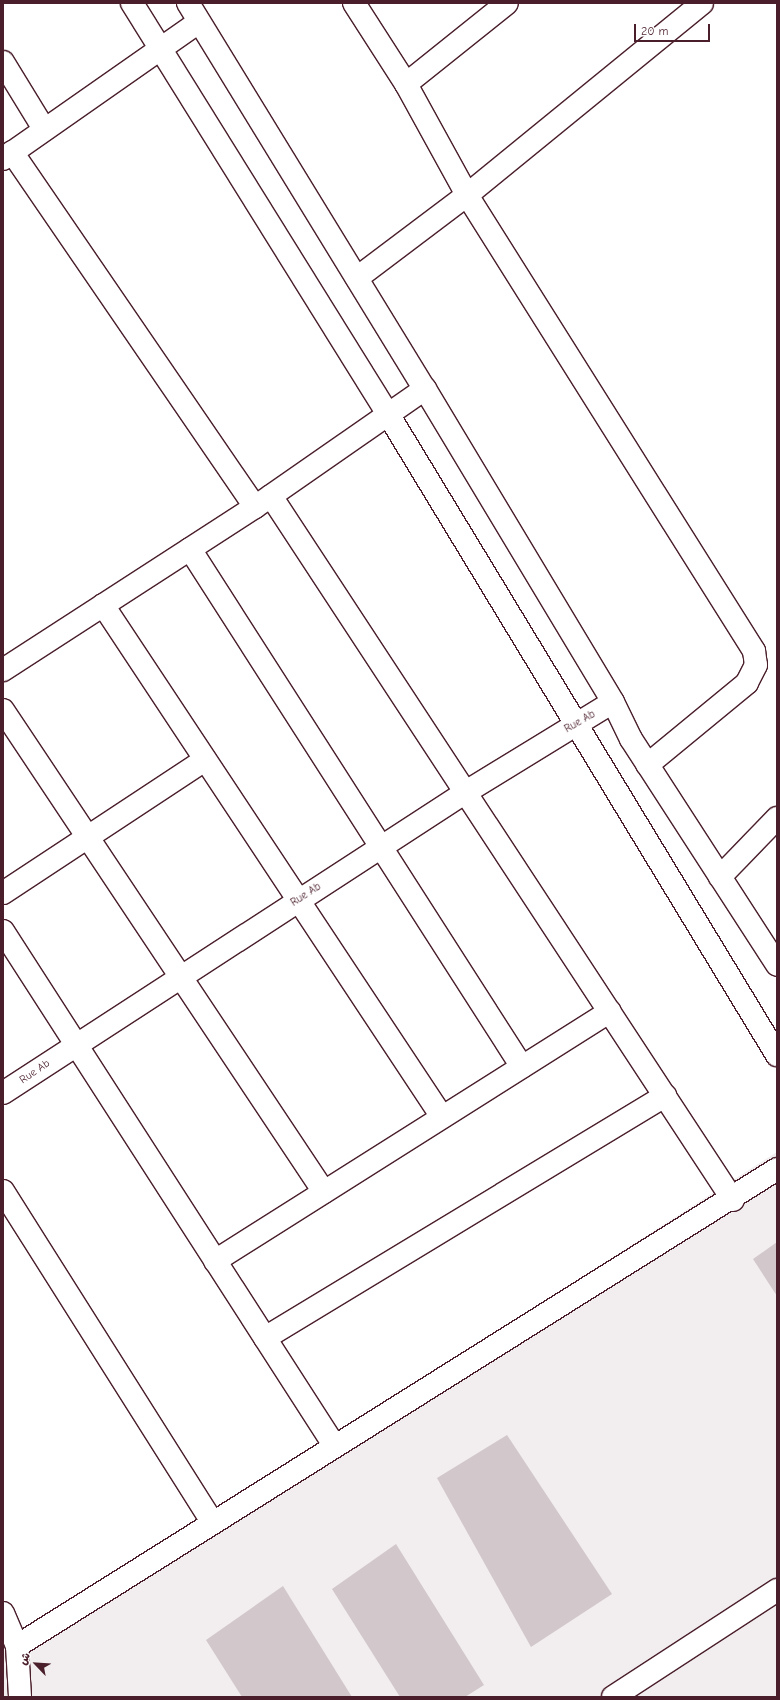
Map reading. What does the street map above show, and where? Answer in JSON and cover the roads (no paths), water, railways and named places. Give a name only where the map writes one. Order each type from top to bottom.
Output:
[{"type":"street","points":[[132,3],[388,414],[574,725],[777,1055]]},
{"type":"street","points":[[188,3],[425,389],[613,702],[647,765],[777,965]]},
{"type":"street","points":[[354,3],[406,84],[468,195],[756,657],[754,675],[747,683],[647,765]]},
{"type":"street","points":[[406,84],[507,3]]},
{"type":"street","points":[[357,278],[468,195],[702,3]]},
{"type":"street","points":[[199,22],[161,50],[44,129],[8,156],[263,501],[466,792],[733,1200]]},
{"type":"street","points":[[3,62],[44,129]]},
{"type":"street","points":[[3,670],[263,501],[425,389]]},
{"type":"street","points":[[190,549],[380,848],[522,1066]]},
{"type":"street","points":[[103,605],[442,1117]]},
{"type":"street","name":"Rue Ab","points":[[3,1094],[75,1044],[466,792],[613,702]]},
{"type":"street","points":[[3,710],[178,978],[324,1192]]},
{"type":"street","points":[[3,893],[205,760]]},
{"type":"street","points":[[720,877],[777,818]]},
{"type":"street","points":[[3,931],[334,1445]]},
{"type":"street","points":[[215,1261],[610,1011]]},
{"type":"street","points":[[265,1338],[665,1096]]},
{"type":"street","points":[[17,1646],[212,1521],[733,1200],[777,1170]]},
{"type":"street","points":[[3,1191],[212,1521]]},
{"type":"street","points":[[613,1697],[777,1590]]},
{"type":"street","points":[[3,1613],[17,1646],[20,1697]]}]
